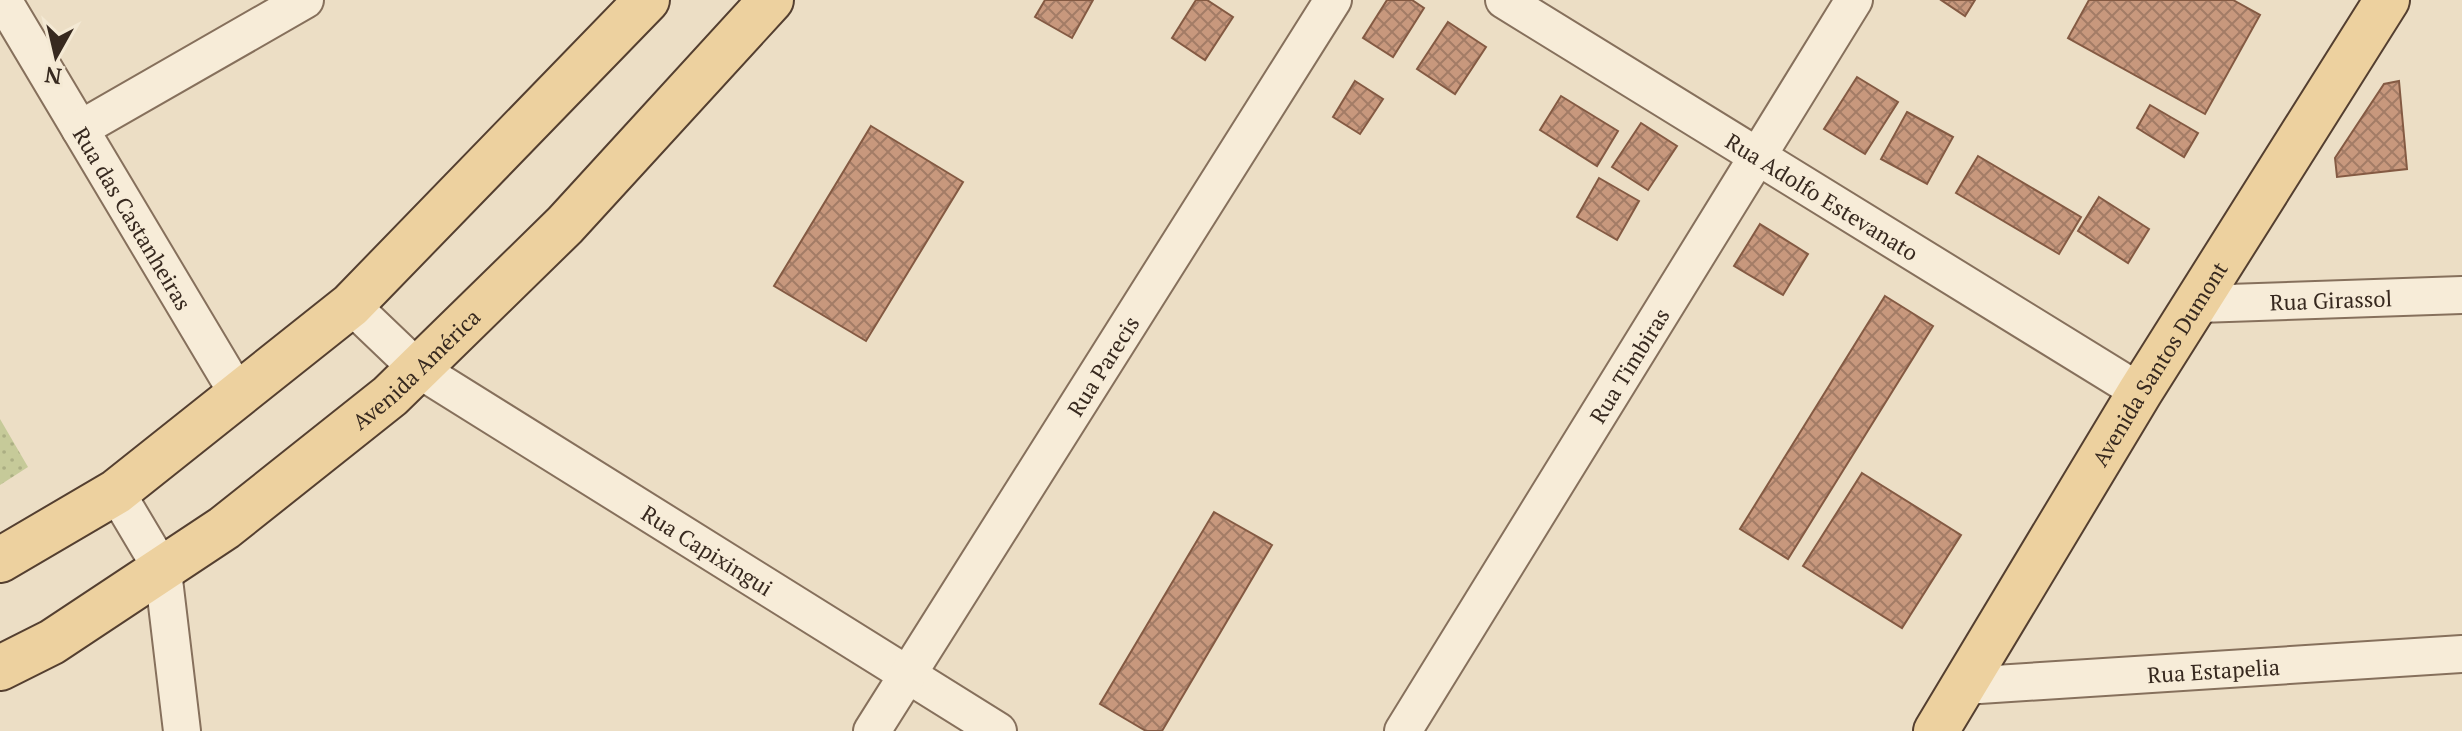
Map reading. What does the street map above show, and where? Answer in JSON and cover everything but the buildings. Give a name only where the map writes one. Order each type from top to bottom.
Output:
[{"type":"main road","points":[[0,560],[116,492],[351,305],[647,0]]},
{"type":"main road","name":"Avenida América","points":[[0,668],[52,642],[163,571],[248,509],[390,396],[565,225],[771,0]]},
{"type":"main road","name":"Avenida Santos Dumont","points":[[1936,731],[2140,392],[2199,304],[2387,0]]},
{"type":"street","name":"Rua das Castanheiras","points":[[3,0],[238,394]]},
{"type":"street","points":[[80,129],[305,0]]},
{"type":"street","name":"Rua Parecis","points":[[872,731],[1333,0]]},
{"type":"street","name":"Rua Adolfo Estevanato","points":[[1504,0],[2140,392]]},
{"type":"street","name":"Rua Timbiras","points":[[1403,731],[1854,0]]},
{"type":"street","name":"Rua Girassol","points":[[2199,304],[2462,295]]},
{"type":"street","name":"Rua Capixingui","points":[[351,305],[418,369],[998,731]]},
{"type":"street","points":[[116,492],[163,571],[182,731]]},
{"type":"street","name":"Rua Estapelia","points":[[1964,686],[2462,654]]},
{"type":"green space","points":[[0,419],[28,467],[0,485]]}]
